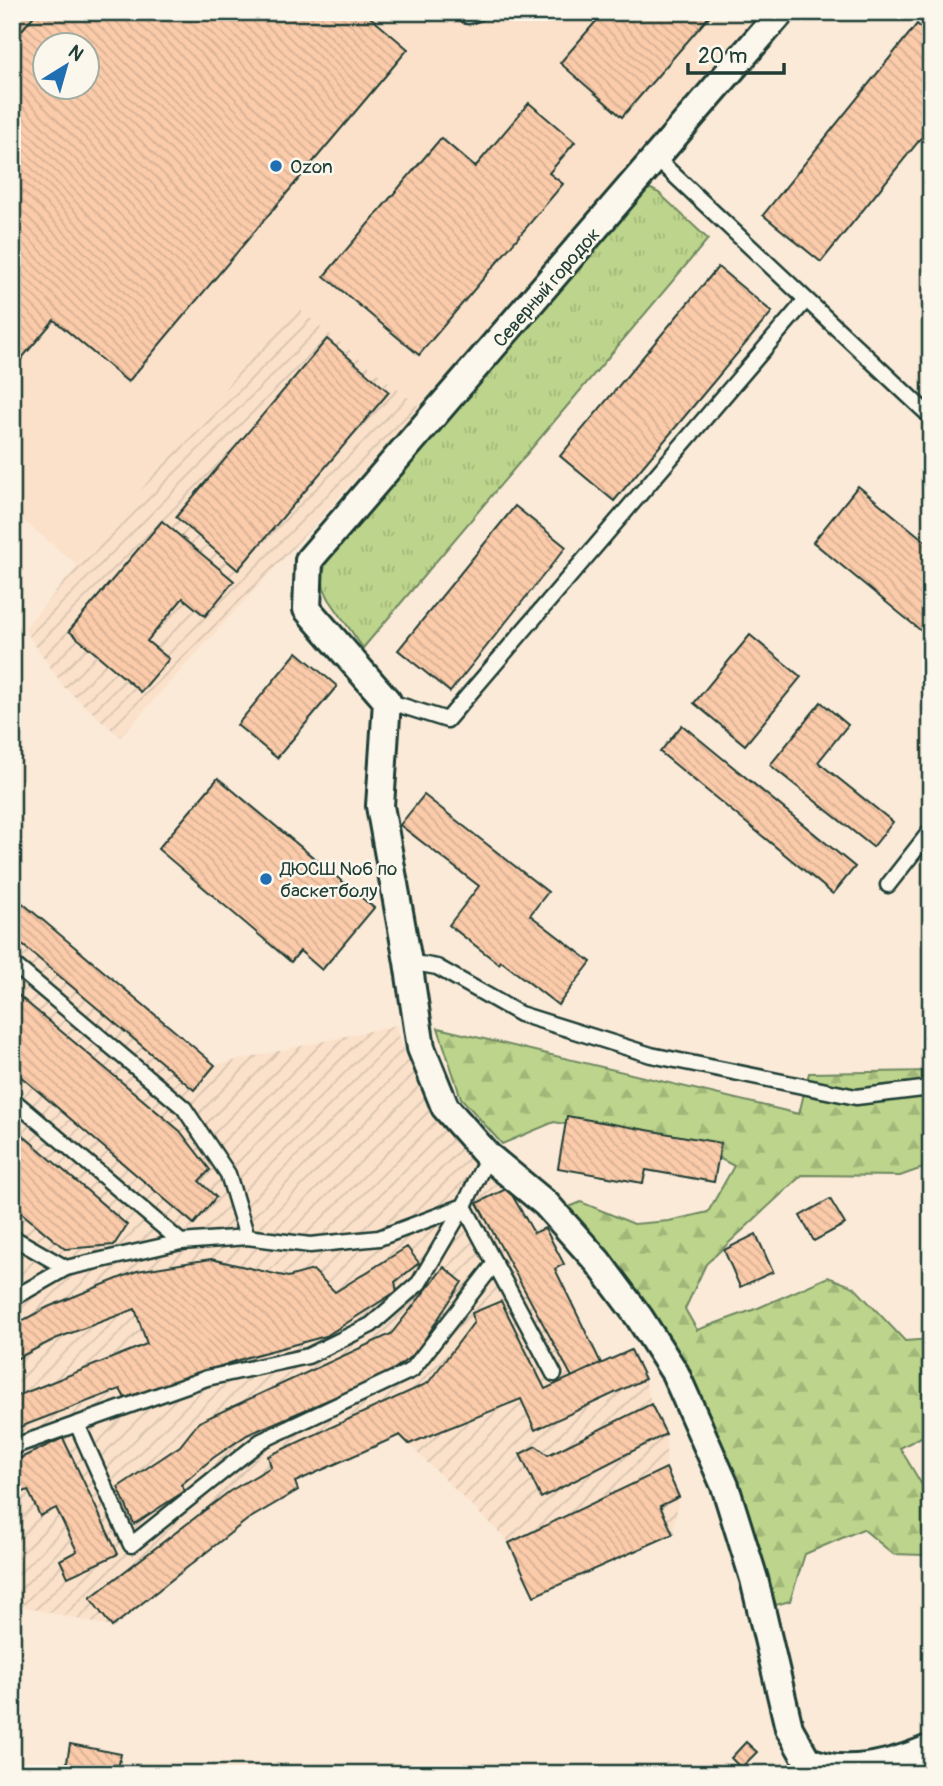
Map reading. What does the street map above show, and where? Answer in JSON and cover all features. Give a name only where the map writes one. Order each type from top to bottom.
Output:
[{"type":"street","name":"Северный городок","points":[[387,701],[307,609],[309,560],[781,12]]},
{"type":"street","points":[[387,701],[380,806],[421,1048],[445,1107],[488,1156],[546,1204],[598,1262],[639,1317],[675,1373],[725,1486],[754,1579],[789,1728],[801,1767],[841,1770],[891,1762],[931,1748]]},
{"type":"lane","points":[[464,12],[468,16],[480,12]]},
{"type":"lane","points":[[657,159],[931,417]]},
{"type":"lane","points":[[387,701],[447,720],[806,300]]},
{"type":"lane","points":[[888,885],[931,830]]},
{"type":"lane","points":[[408,962],[437,967],[520,1014],[651,1055],[856,1097],[931,1088]]},
{"type":"lane","points":[[12,963],[184,1108],[228,1174],[247,1237]]},
{"type":"lane","points":[[12,1099],[181,1242]]},
{"type":"lane","points":[[12,1447],[207,1378],[308,1356],[371,1325],[419,1283],[464,1206],[488,1156]]},
{"type":"lane","points":[[12,1298],[66,1268],[181,1242],[247,1237],[310,1245],[379,1238],[464,1206]]},
{"type":"lane","points":[[464,1206],[554,1374]]},
{"type":"lane","points":[[12,1237],[66,1268]]},
{"type":"lane","points":[[77,1424],[131,1545],[261,1441],[412,1370],[495,1264]]},
{"type":"shaded area","points":[[12,12],[762,12],[421,408],[294,305],[78,566],[12,511]]},
{"type":"shaded area","points":[[294,305],[421,408],[120,737],[64,687],[24,629]]},
{"type":"shaded area","points":[[12,859],[20,901],[215,1065],[396,1025],[403,1047],[434,1112],[508,1188],[533,1233],[545,1228],[564,1264],[555,1269],[601,1363],[631,1350],[645,1379],[651,1404],[666,1434],[666,1468],[679,1497],[673,1534],[534,1596],[509,1542],[399,1435],[295,1482],[298,1490],[247,1521],[112,1627],[12,1604]]},
{"type":"green space","points":[[651,189],[659,193],[708,239],[363,648],[329,599],[321,582],[328,554],[643,191]]},
{"type":"green space","points":[[438,1028],[799,1114],[809,1073],[931,1071],[931,1165],[900,1176],[802,1175],[706,1264],[685,1309],[697,1330],[758,1308],[828,1277],[854,1287],[905,1341],[931,1339],[931,1432],[900,1448],[931,1500],[931,1539],[923,1555],[893,1554],[863,1529],[805,1554],[790,1601],[776,1605],[712,1419],[688,1370],[564,1209],[581,1202],[634,1224],[669,1221],[708,1212],[734,1166],[704,1150],[554,1122],[502,1144],[461,1098]]},
{"type":"building","points":[[12,12],[37,12],[12,42]]},
{"type":"building","points":[[37,12],[364,12],[408,49],[128,382],[54,320],[12,370],[12,42]]},
{"type":"building","points":[[604,12],[713,12],[622,117],[560,63]]},
{"type":"building","points":[[917,24],[931,36],[931,126],[821,262],[763,215]]},
{"type":"building","points":[[529,103],[575,142],[549,173],[563,184],[419,355],[324,276],[441,138],[475,167]]},
{"type":"building","points":[[718,267],[772,312],[614,501],[560,456]]},
{"type":"building","points":[[327,339],[389,392],[238,570],[176,517]]},
{"type":"building","points":[[858,486],[931,546],[931,639],[813,542]]},
{"type":"building","points":[[515,506],[566,547],[450,692],[398,650]]},
{"type":"building","points":[[162,521],[234,581],[205,616],[183,598],[147,641],[169,659],[141,692],[69,631]]},
{"type":"building","points":[[750,635],[801,677],[745,745],[694,703]]},
{"type":"building","points":[[297,652],[337,686],[277,758],[237,725]]},
{"type":"building","points":[[821,702],[848,725],[818,762],[893,822],[873,847],[770,765]]},
{"type":"building","points":[[682,725],[855,867],[833,894],[660,752]]},
{"type":"building","name":"ДЮСШ №6 по баскетболу","points":[[218,778],[374,908],[322,970],[300,951],[291,962],[158,849]]},
{"type":"building","points":[[424,795],[548,892],[530,915],[591,962],[558,1005],[449,925],[479,886],[400,825]]},
{"type":"building","points":[[20,901],[215,1065],[194,1090],[12,936],[12,910]]},
{"type":"building","points":[[931,986],[931,1007],[923,1004]]},
{"type":"building","points":[[12,990],[180,1131],[210,1170],[199,1181],[216,1197],[194,1224],[12,1069]]},
{"type":"building","points":[[567,1116],[721,1143],[714,1182],[646,1170],[643,1183],[558,1168]]},
{"type":"building","points":[[12,1126],[127,1225],[114,1245],[65,1249],[12,1205]]},
{"type":"building","points":[[508,1188],[534,1233],[545,1228],[564,1264],[555,1269],[601,1363],[572,1377],[477,1203]]},
{"type":"building","points":[[830,1199],[845,1224],[814,1241],[800,1216]]},
{"type":"building","points":[[756,1234],[773,1272],[740,1287],[724,1250]]},
{"type":"building","points":[[407,1247],[419,1263],[395,1282],[397,1291],[326,1336],[248,1357],[125,1398],[120,1389],[12,1430],[12,1398],[147,1344],[135,1309],[55,1339],[12,1361],[12,1326],[48,1307],[137,1271],[211,1259],[288,1277],[313,1270],[335,1292]]},
{"type":"building","points":[[444,1267],[462,1282],[416,1353],[386,1375],[247,1435],[213,1458],[181,1485],[185,1491],[134,1524],[118,1487],[180,1446],[199,1422],[391,1334]]},
{"type":"building","points":[[501,1301],[545,1389],[631,1350],[645,1379],[535,1430],[521,1399],[409,1444],[400,1435],[295,1482],[298,1490],[247,1520],[112,1627],[90,1598],[230,1491],[271,1467],[268,1456],[428,1383],[474,1322],[472,1313]]},
{"type":"building","points":[[651,1404],[666,1434],[541,1498],[520,1454],[536,1446],[548,1455]]},
{"type":"building","points":[[63,1438],[118,1554],[68,1577],[60,1560],[77,1551],[56,1508],[40,1516],[28,1490],[12,1497],[12,1462]]},
{"type":"building","points":[[666,1468],[679,1497],[660,1506],[673,1534],[534,1596],[509,1543]]},
{"type":"building","points":[[746,1742],[757,1752],[741,1768],[731,1758]]},
{"type":"building","points":[[70,1744],[121,1754],[117,1774],[65,1774]]},
{"type":"place","name":"Ozon","points":[[276,166]]},
{"type":"place","name":"ДЮСШ №6 по баскетболу","points":[[266,879]]}]
